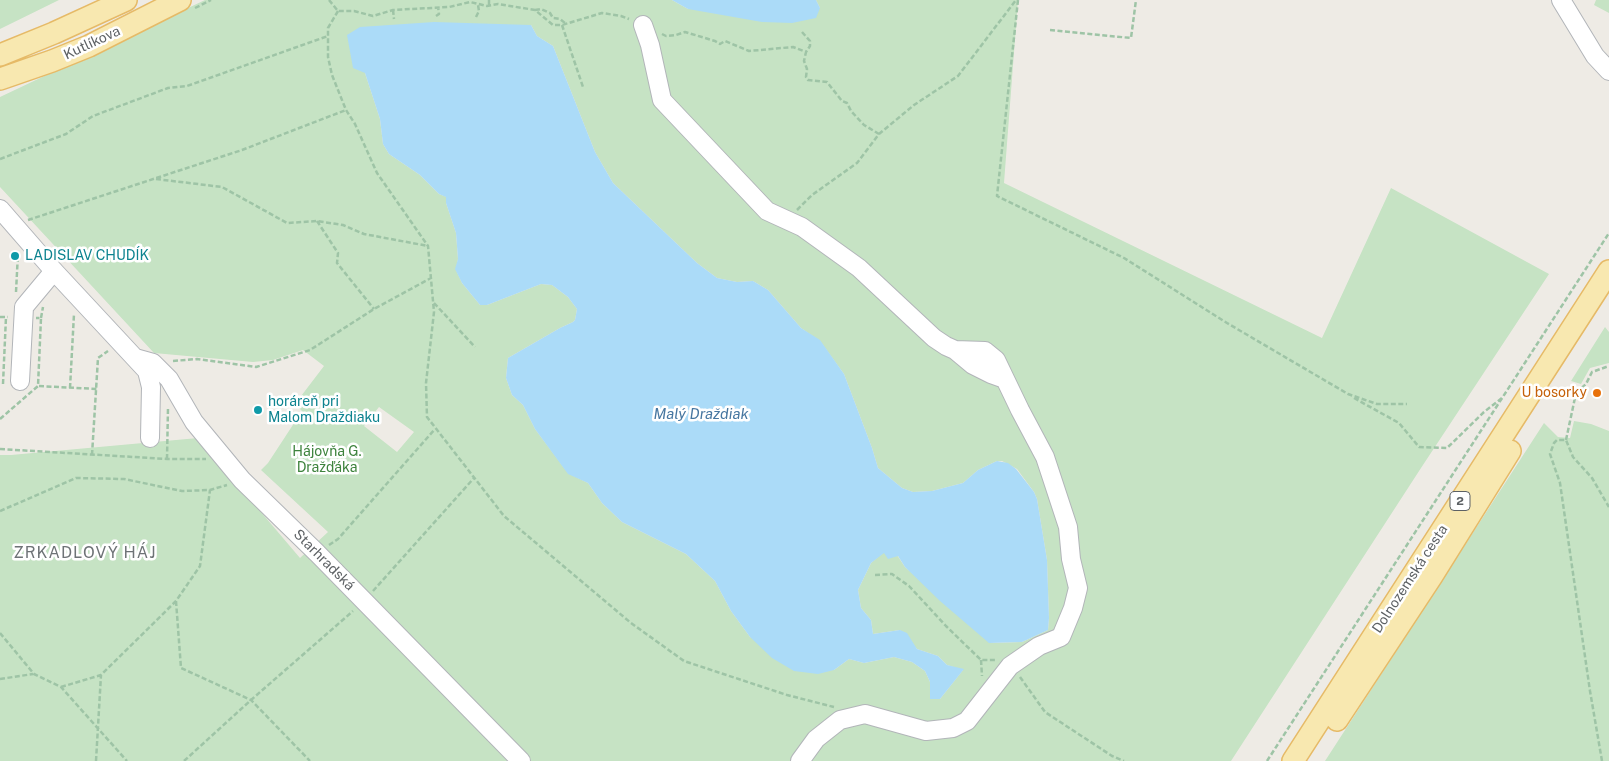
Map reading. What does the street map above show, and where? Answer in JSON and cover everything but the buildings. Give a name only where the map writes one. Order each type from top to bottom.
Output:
[{"type":"main road","name":"Kutlíkova","points":[[0,55],[126,0]]},
{"type":"main road","name":"Kutlíkova","points":[[0,79],[89,46],[180,0]]},
{"type":"main road","name":"Dolnozemská cesta","points":[[1293,761],[1609,271]]},
{"type":"main road","name":"Dolnozemská cesta","points":[[1310,761],[1432,576],[1609,298]]},
{"type":"street","points":[[1561,0],[1595,56],[1609,72]]},
{"type":"street","points":[[643,25],[650,46],[662,100],[767,211],[802,227],[859,268],[934,338],[946,346],[955,350],[985,352],[996,360],[1045,457],[1068,527],[1071,559],[1078,588],[1073,608],[1061,637],[1039,646],[1010,666],[967,721],[953,728],[926,731],[865,714],[840,720],[816,739],[800,761]]},
{"type":"street","points":[[0,209],[54,271],[147,371],[152,387],[150,438]]},
{"type":"street","points":[[25,383],[24,307],[54,271]]},
{"type":"street","points":[[135,358],[153,363]]},
{"type":"street","name":"Starhradská","points":[[153,363],[169,379],[194,422],[242,480],[317,553],[521,761]]},
{"type":"path","points":[[329,0],[338,11]]},
{"type":"path","points":[[489,0],[489,5]]},
{"type":"path","points":[[788,220],[812,195],[857,163],[879,134],[914,106],[958,76],[1017,0]]},
{"type":"path","points":[[1017,0],[997,196],[1124,258],[1235,328],[1399,423],[1419,447],[1447,448],[1484,412],[1504,396]]},
{"type":"path","points":[[1050,30],[1131,38],[1136,0]]},
{"type":"path","points":[[338,11],[354,11],[373,16],[393,10],[449,7],[470,2],[478,5],[498,4],[535,10],[541,9],[550,13],[553,18],[560,19],[566,24]]},
{"type":"path","points":[[476,17],[479,11],[478,5]]},
{"type":"path","points":[[436,16],[439,14],[438,7]]},
{"type":"path","points":[[393,10],[394,19]]},
{"type":"path","points":[[535,10],[553,25],[562,25],[602,14],[621,16],[666,36],[685,32],[720,44],[725,42],[749,51],[793,47],[806,52]]},
{"type":"path","points":[[338,11],[328,28],[328,57],[332,75],[346,110],[355,124],[377,173],[428,246],[433,302],[432,337],[426,383],[426,417],[504,516],[631,622],[684,662],[787,695],[832,706],[850,718]]},
{"type":"path","points":[[562,25],[583,87]]},
{"type":"path","points":[[802,32],[810,41],[804,61],[808,69],[806,77],[808,80],[827,82],[864,125],[879,134]]},
{"type":"path","points":[[0,159],[66,134],[93,116],[168,88],[186,86],[328,36]]},
{"type":"path","points":[[25,221],[242,150],[346,110]]},
{"type":"path","points":[[153,178],[222,187],[287,224],[317,220],[343,224],[364,234],[428,246]]},
{"type":"path","points":[[317,220],[338,253],[337,263],[374,309]]},
{"type":"path","points":[[1268,761],[1609,233]]},
{"type":"path","points":[[16,299],[18,253]]},
{"type":"path","points":[[153,363],[198,359],[256,366],[310,350],[374,309],[431,278]]},
{"type":"path","points":[[433,302],[475,347]]},
{"type":"path","points":[[70,388],[74,310]]},
{"type":"path","points":[[0,384],[3,384],[6,317]]},
{"type":"path","points":[[92,455],[98,358],[109,350]]},
{"type":"path","points":[[1528,359],[1532,361]]},
{"type":"path","points":[[1609,366],[1592,372],[1586,384],[1576,393],[1566,440],[1573,457],[1592,478],[1609,507]]},
{"type":"path","points":[[25,383],[97,389]]},
{"type":"path","points":[[1571,387],[1576,393]]},
{"type":"path","points":[[1348,394],[1377,404],[1407,404]]},
{"type":"path","points":[[167,459],[168,406]]},
{"type":"path","points":[[317,553],[338,539],[436,429]]},
{"type":"path","points":[[1566,440],[1557,440],[1550,454],[1560,483],[1602,761]]},
{"type":"path","points":[[0,449],[167,459],[212,459],[221,455]]},
{"type":"path","points":[[0,511],[76,478],[124,479],[182,491],[210,490],[242,480]]},
{"type":"path","points":[[184,761],[364,601],[474,478]]},
{"type":"path","points":[[61,687],[101,675],[176,601],[200,566],[210,490]]},
{"type":"path","points":[[875,576],[892,574],[909,586],[981,660],[994,660],[1010,666],[1045,712],[1112,756],[1124,761]]},
{"type":"path","points":[[176,601],[181,668],[251,700],[310,761]]},
{"type":"path","points":[[0,633],[34,674],[61,687],[127,761]]},
{"type":"path","points":[[0,679],[34,674]]},
{"type":"path","points":[[96,761],[101,675]]},
{"type":"green space","points":[[0,0],[59,0],[0,29]]},
{"type":"green space","name":"Hájovňa G. Dražďáka","points":[[205,0],[672,0],[688,9],[820,8],[816,0],[1018,0],[1004,183],[1322,338],[1391,188],[1549,274],[1231,761],[0,761],[0,455],[198,438],[300,558],[328,532],[261,470],[268,463],[302,411],[295,404],[324,366],[303,350],[273,360],[253,362],[154,353],[0,187],[0,97]],"holes":[[[531,25],[537,36],[553,46],[595,152],[613,183],[697,263],[717,278],[737,282],[753,281],[768,290],[801,328],[820,341],[844,374],[878,468],[902,488],[913,492],[932,491],[963,483],[978,470],[997,461],[1002,461],[1017,469],[1037,499],[1047,560],[1048,630],[1022,642],[992,643],[905,567],[897,555],[884,552],[871,563],[858,590],[861,608],[871,620],[873,634],[900,630],[917,649],[938,656],[947,665],[963,670],[940,699],[930,699],[930,682],[925,671],[912,662],[894,657],[864,663],[849,659],[834,670],[750,637],[731,611],[715,581],[686,554],[622,522],[602,503],[588,483],[568,473],[535,429],[523,405],[512,395],[506,378],[508,358],[573,322],[577,309],[568,297],[552,285],[541,284],[487,305],[480,305],[462,283],[456,270],[458,259],[456,233],[446,203],[447,197],[439,194],[420,175],[389,154],[383,144],[380,119],[365,73]],[[379,407],[414,432],[397,452],[364,426]]]},
{"type":"green space","points":[[1596,0],[1609,0],[1609,13],[1594,5]]},
{"type":"green space","points":[[1605,327],[1609,332],[1609,363],[1590,368],[1581,384],[1571,381]]},
{"type":"green space","points":[[1574,421],[1591,424],[1609,431],[1609,761],[1325,761],[1544,423],[1558,437],[1570,438]]},
{"type":"water","points":[[672,0],[816,0],[820,8],[816,18],[792,23],[762,22],[688,9]]},
{"type":"water","name":"Malý Draždiak","points":[[434,22],[531,25],[537,36],[553,46],[595,152],[613,183],[697,263],[717,278],[737,282],[753,281],[768,290],[801,328],[820,340],[844,374],[878,468],[902,488],[913,492],[932,491],[963,483],[978,470],[997,461],[1008,463],[1016,469],[1034,492],[1037,499],[1047,560],[1048,630],[1022,642],[989,643],[940,601],[905,567],[898,556],[888,559],[884,553],[871,563],[858,590],[861,608],[871,620],[873,634],[900,630],[907,633],[917,649],[938,656],[947,665],[964,669],[940,699],[930,699],[930,682],[925,671],[912,662],[894,657],[864,663],[849,659],[834,670],[818,674],[794,671],[772,658],[750,637],[731,611],[715,581],[686,554],[622,522],[602,503],[588,483],[568,474],[535,429],[523,405],[512,395],[506,378],[508,358],[573,322],[577,309],[568,297],[552,285],[541,284],[487,305],[480,305],[462,283],[455,269],[458,259],[456,233],[446,203],[446,197],[439,194],[420,175],[389,154],[383,144],[380,119],[365,73],[353,68],[347,35],[360,27]]},
{"type":"place","name":"LADISLAV CHUDÍK","points":[[15,256]]},
{"type":"place","name":"U bosorky","points":[[1597,393]]},
{"type":"place","name":"horáreň pri Malom Draždiaku","points":[[258,410]]},
{"type":"district","name":"ZRKADLOVÝ HÁJ","points":[[85,553]]}]
